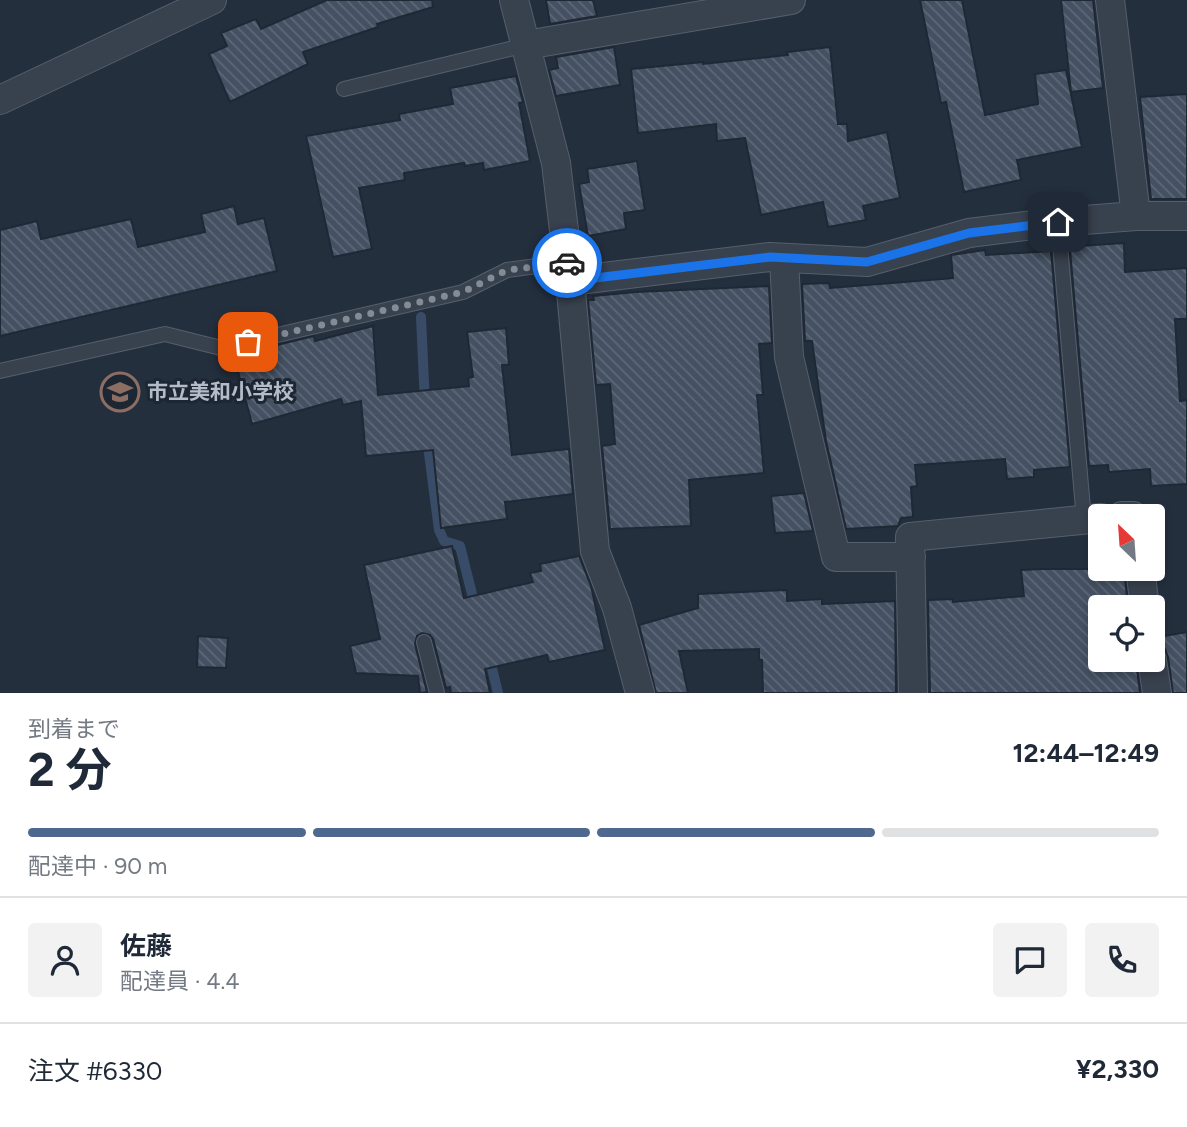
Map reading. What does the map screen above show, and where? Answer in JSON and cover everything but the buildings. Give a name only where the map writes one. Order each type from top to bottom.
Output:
[{"type":"street","points":[[0,100],[212,0]]},
{"type":"street","points":[[514,0],[556,163],[595,551],[617,608],[640,693]]},
{"type":"street","points":[[526,44],[791,0]]},
{"type":"street","points":[[1110,0],[1136,216]]},
{"type":"street","points":[[569,272],[770,257],[867,262],[969,233],[1058,222],[1136,216],[1187,216]]},
{"type":"street","points":[[785,258],[789,357],[836,557],[911,557]]},
{"type":"street","points":[[913,693],[910,537],[1088,519]]},
{"type":"street","points":[[1154,672],[1157,693]]},
{"type":"lane","points":[[344,89],[526,44]]},
{"type":"lane","points":[[1058,222],[1090,504]]},
{"type":"lane","points":[[0,371],[165,334],[221,348],[463,292],[507,270],[569,272]]},
{"type":"lane","points":[[424,642],[437,693]]},
{"type":"waterway","points":[[421,317],[425,405]]},
{"type":"waterway","points":[[427,438],[439,530],[444,541],[460,546],[476,610]]},
{"type":"waterway","points":[[489,656],[498,693]]},
{"type":"way so far","points":[[248,342],[463,292],[507,270],[567,263]]},
{"type":"place","name":"市立美和小学校","points":[[120,392]]},
{"type":"route","points":[[567,263],[570,281],[770,257],[867,262],[969,233],[1058,222]]}]
